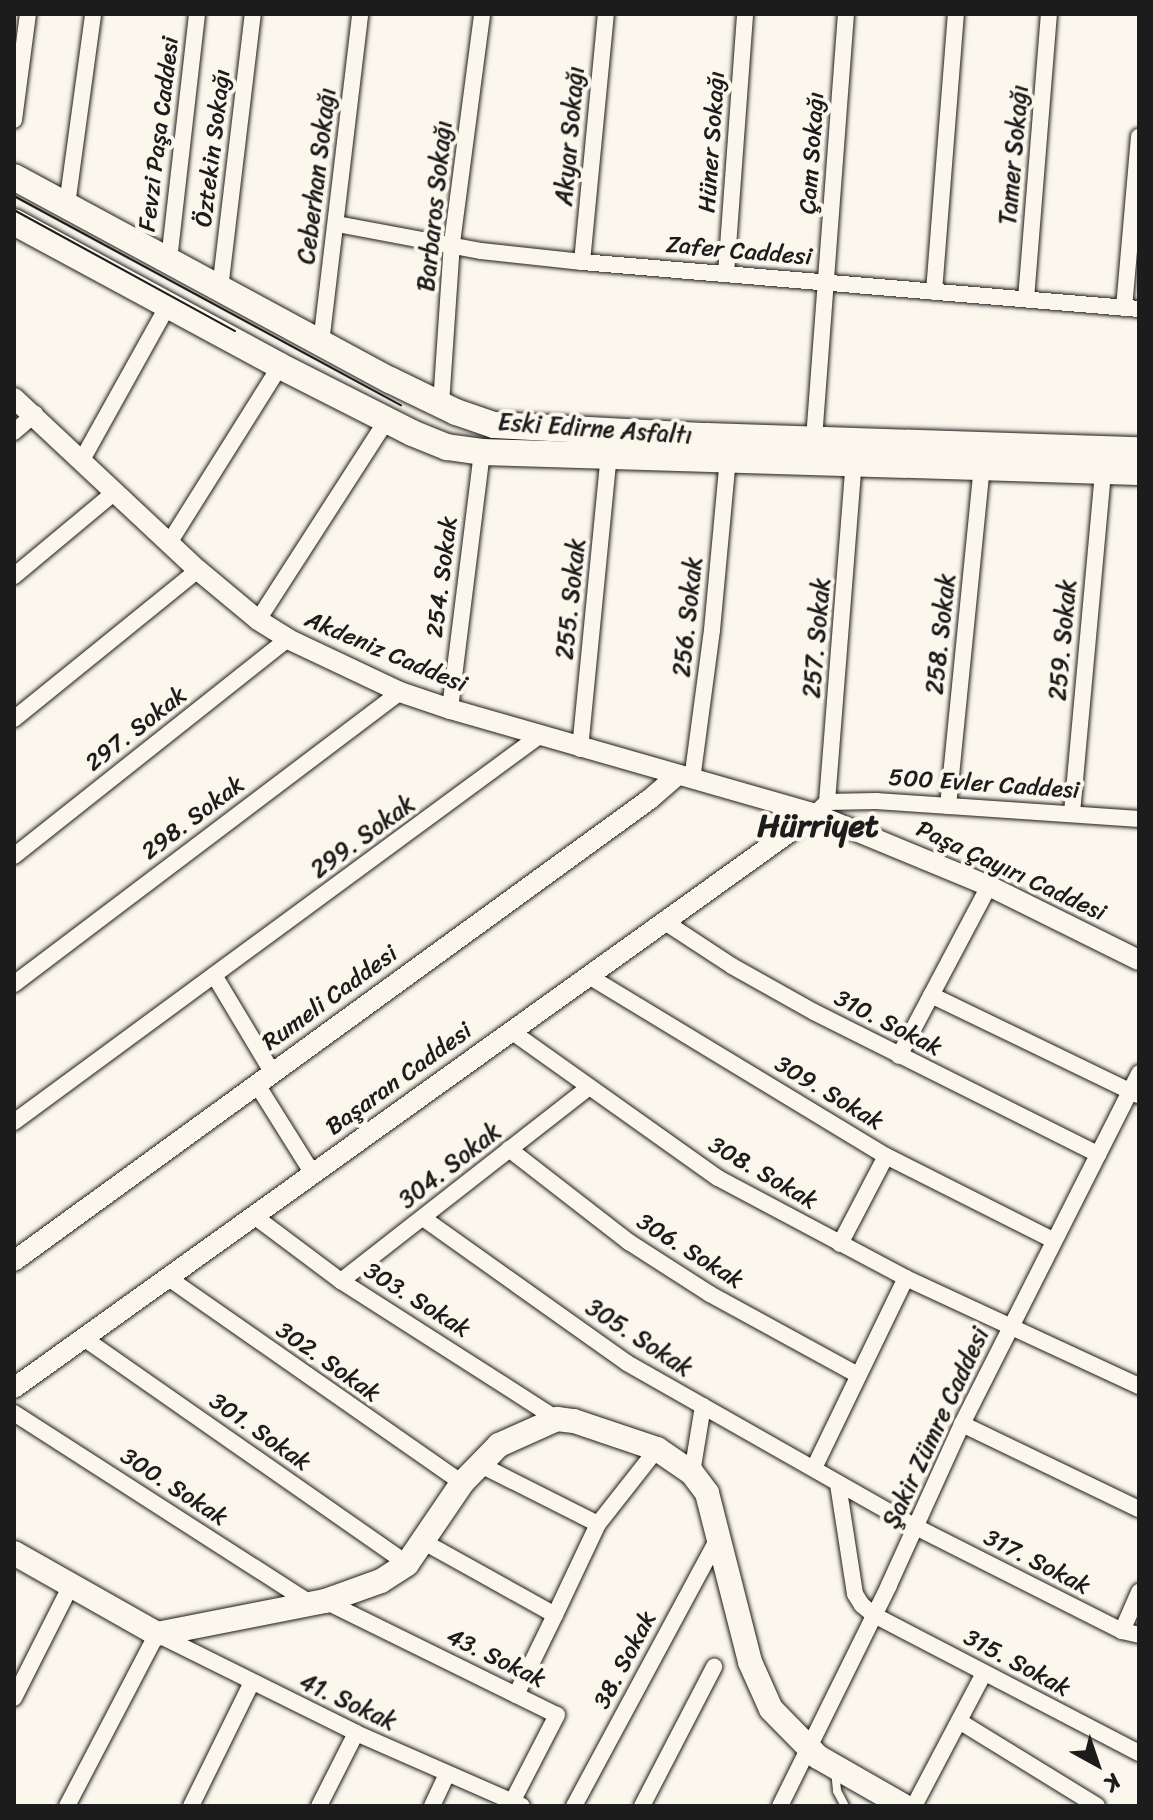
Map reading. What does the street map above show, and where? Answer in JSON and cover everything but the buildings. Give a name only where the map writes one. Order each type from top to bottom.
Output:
[{"type":"main road","name":"Eski Edirne Asfaltı","points":[[14,177],[321,343],[473,418],[513,427],[836,447],[1139,450]]},
{"type":"main road","name":"Eski Edirne Asfaltı","points":[[14,222],[280,366],[422,438],[447,447],[482,452],[728,457],[836,447],[982,467],[1139,472]]},
{"type":"main road","points":[[422,438],[426,419],[441,404]]},
{"type":"main road","points":[[14,1553],[157,1634],[316,1602],[381,1581],[407,1564],[462,1483],[499,1445],[557,1419],[574,1421],[657,1449],[692,1473],[707,1493],[758,1685],[781,1722],[809,1750],[904,1806]]},
{"type":"street","points":[[14,120],[20,32],[28,14]]},
{"type":"street","points":[[67,205],[93,14]]},
{"type":"street","name":"Fevzi Paşa Caddesi","points":[[169,260],[197,14]]},
{"type":"street","name":"Öztekin Sokağı","points":[[220,289],[253,14]]},
{"type":"street","name":"Ceberhan Sokağı","points":[[321,343],[360,14]]},
{"type":"street","name":"Barbaros Sokağı","points":[[441,404],[452,243],[482,14]]},
{"type":"street","name":"Akyar Sokağı","points":[[582,262],[606,14]]},
{"type":"street","name":"Hüner Sokağı","points":[[726,274],[745,14]]},
{"type":"street","name":"Çam Sokağı","points":[[836,447],[827,283],[846,14]]},
{"type":"street","points":[[934,292],[956,14]]},
{"type":"street","name":"Tamer Sokağı","points":[[1026,299],[1049,14]]},
{"type":"street","points":[[1132,308],[1139,137]]},
{"type":"street","name":"Zafer Caddesi","points":[[337,224],[452,243],[481,251],[582,262],[1132,308]]},
{"type":"street","points":[[83,458],[168,305]]},
{"type":"street","points":[[169,543],[280,366]]},
{"type":"street","name":"Akdeniz Caddesi","points":[[14,398],[83,458],[198,570],[258,620],[288,639],[400,692],[450,709],[684,778],[821,808]]},
{"type":"street","points":[[14,432],[35,414]]},
{"type":"street","points":[[258,620],[387,420]]},
{"type":"street","name":"257. Sokak","points":[[821,808],[836,447]]},
{"type":"street","name":"254. Sokak","points":[[450,709],[482,452]]},
{"type":"street","name":"255. Sokak","points":[[580,749],[609,455]]},
{"type":"street","name":"256. Sokak","points":[[684,778],[712,630],[728,457]]},
{"type":"street","name":"258. Sokak","points":[[948,806],[982,467]]},
{"type":"street","name":"259. Sokak","points":[[1072,813],[1103,470]]},
{"type":"street","points":[[14,576],[116,491]]},
{"type":"street","points":[[14,719],[198,570]]},
{"type":"street","name":"297. Sokak","points":[[14,856],[288,639]]},
{"type":"street","name":"298. Sokak","points":[[14,984],[400,692]]},
{"type":"street","name":"299. Sokak","points":[[14,1122],[539,736]]},
{"type":"street","name":"Rumeli Caddesi","points":[[14,1261],[264,1077],[650,799],[684,778]]},
{"type":"street","name":"500 Evler Caddesi","points":[[821,808],[948,806],[1139,819]]},
{"type":"street","name":"Paşa Çayırı Caddesi","points":[[821,808],[1139,960]]},
{"type":"street","name":"Başaran Caddesi","points":[[14,1388],[821,808]]},
{"type":"street","points":[[899,1056],[989,886]]},
{"type":"street","name":"310. Sokak","points":[[665,922],[732,966],[899,1056],[1098,1154]]},
{"type":"street","points":[[214,975],[313,1174]]},
{"type":"street","name":"309. Sokak","points":[[587,975],[886,1156],[1053,1240]]},
{"type":"street","points":[[931,995],[1135,1093]]},
{"type":"street","name":"308. Sokak","points":[[511,1031],[718,1178],[906,1278],[1139,1385]]},
{"type":"street","name":"Şakir Zümre Caddesi","points":[[780,1806],[1053,1240],[1098,1154],[1135,1093],[1139,1073]]},
{"type":"street","name":"304. Sokak","points":[[341,1281],[588,1088]]},
{"type":"street","name":"306. Sokak","points":[[509,1149],[629,1242],[710,1294],[858,1375]]},
{"type":"street","points":[[840,1244],[886,1156]]},
{"type":"street","name":"303. Sokak","points":[[254,1216],[341,1281],[557,1419]]},
{"type":"street","name":"305. Sokak","points":[[423,1218],[627,1363],[916,1527]]},
{"type":"street","name":"302. Sokak","points":[[167,1277],[462,1483]]},
{"type":"street","points":[[814,1468],[906,1278]]},
{"type":"street","name":"301. Sokak","points":[[85,1339],[407,1564]]},
{"type":"street","points":[[692,1473],[703,1406]]},
{"type":"street","name":"300. Sokak","points":[[14,1413],[316,1602]]},
{"type":"street","points":[[962,1424],[1139,1509]]},
{"type":"street","points":[[516,1695],[598,1524],[657,1449]]},
{"type":"street","points":[[479,1464],[598,1524]]},
{"type":"street","points":[[838,1484],[855,1594],[874,1615]]},
{"type":"street","name":"317. Sokak","points":[[916,1527],[1122,1631],[1139,1635]]},
{"type":"street","name":"38. Sokak","points":[[574,1806],[719,1537]]},
{"type":"street","points":[[424,1542],[555,1615]]},
{"type":"street","points":[[14,1698],[70,1587]]},
{"type":"street","points":[[1122,1631],[1139,1592]]},
{"type":"street","name":"43. Sokak","points":[[316,1602],[557,1715],[517,1804]]},
{"type":"street","name":"315. Sokak","points":[[874,1615],[1139,1753]]},
{"type":"street","points":[[67,1806],[157,1634]]},
{"type":"street","name":"41. Sokak","points":[[157,1634],[251,1684],[517,1804]]},
{"type":"street","points":[[642,1806],[714,1667]]},
{"type":"street","points":[[914,1806],[984,1673]]},
{"type":"street","points":[[191,1806],[251,1684]]},
{"type":"street","points":[[959,1721],[1097,1806]]},
{"type":"street","points":[[319,1806],[356,1733]]},
{"type":"street","points":[[432,1806],[447,1774]]},
{"type":"lane","points":[[835,1767],[837,1791],[845,1806]]},
{"type":"tram line","points":[[14,196],[401,405]]},
{"type":"tram line","points":[[14,210],[235,331]]},
{"type":"district","name":"Hürriyet","points":[[818,826]]}]
